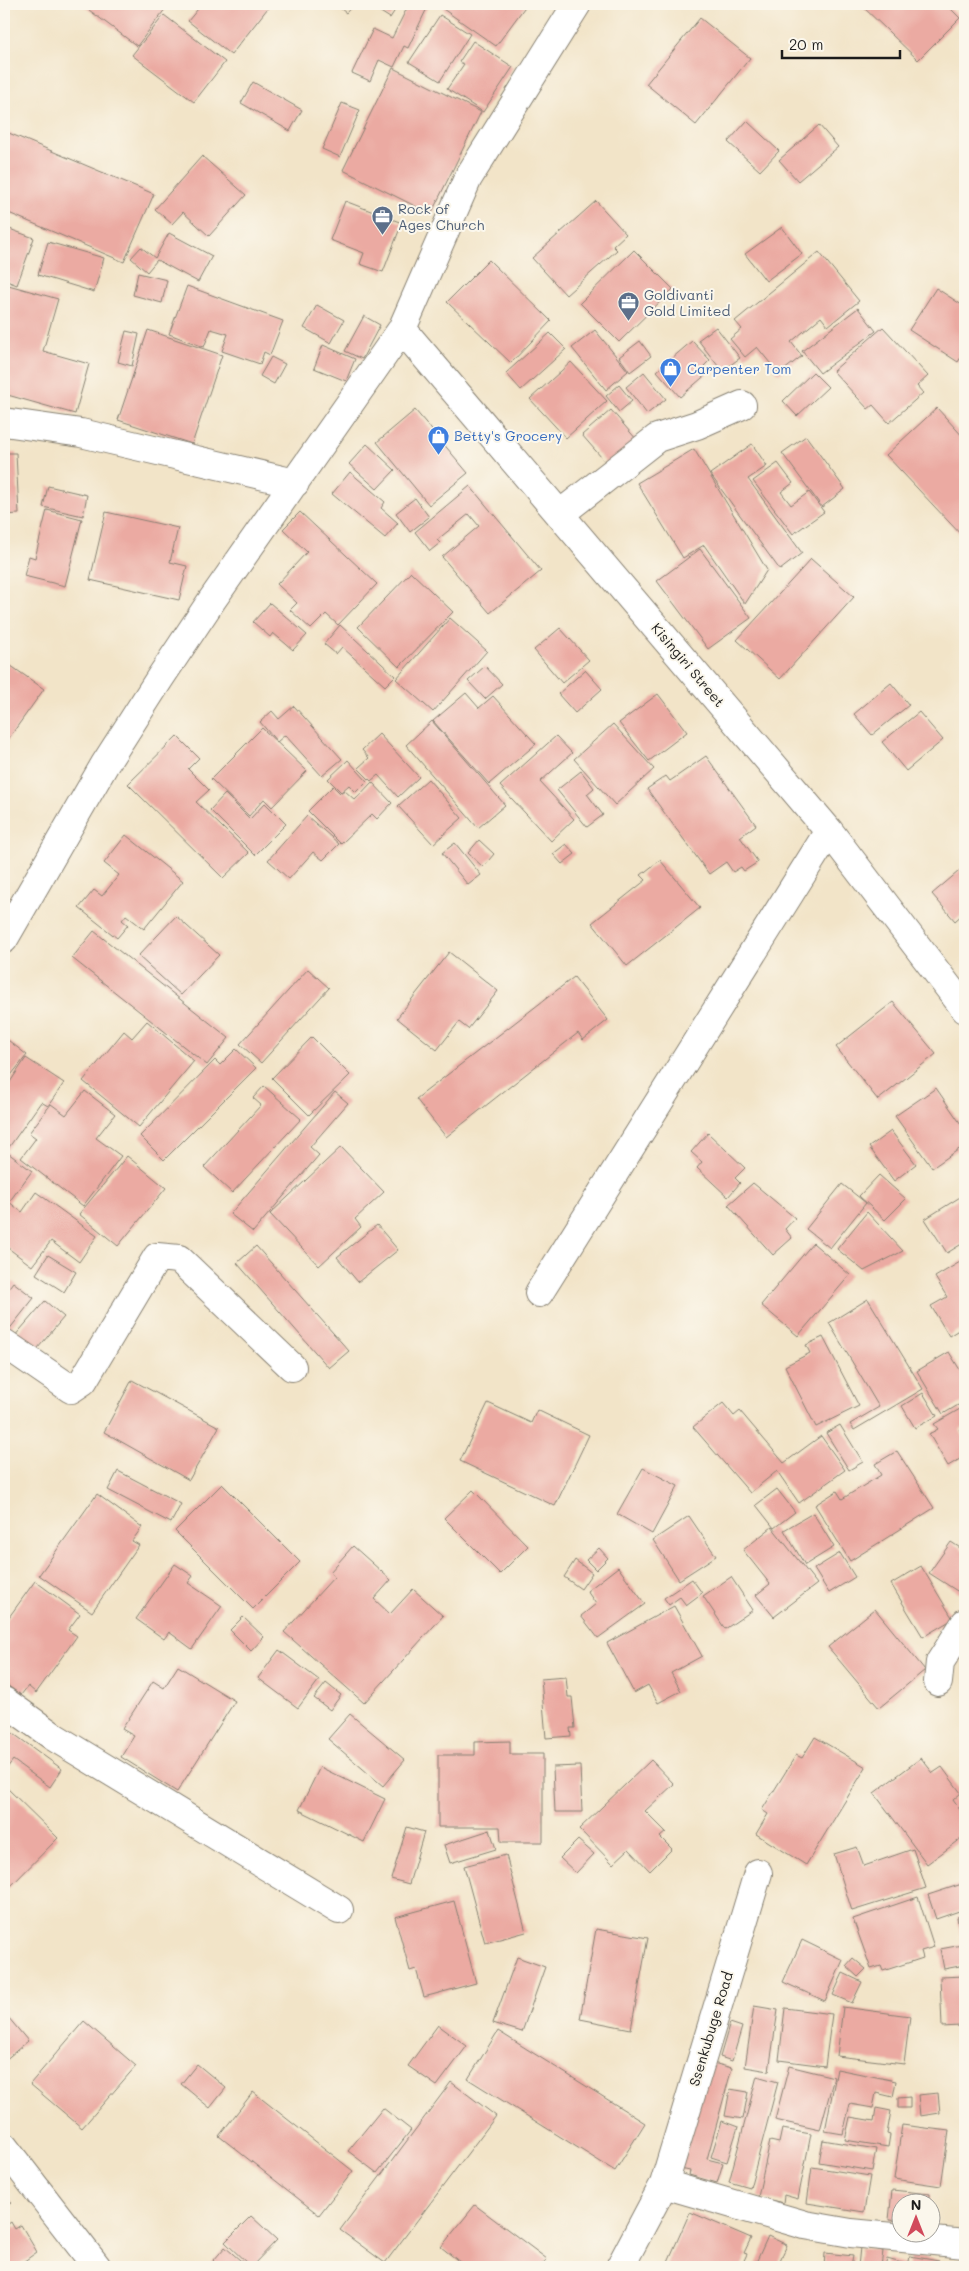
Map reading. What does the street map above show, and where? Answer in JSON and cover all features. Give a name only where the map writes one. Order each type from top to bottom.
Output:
[{"type":"street","points":[[4,939],[106,764],[212,600],[402,329],[468,178],[577,4]]},
{"type":"street","name":"Kisingiri Street","points":[[402,329],[829,831],[965,1009]]},
{"type":"street","points":[[560,514],[657,438],[697,425],[742,405]]},
{"type":"street","points":[[4,422],[81,433],[295,483]]},
{"type":"street","points":[[539,1294],[829,831]]},
{"type":"street","points":[[4,1343],[71,1389],[83,1381],[157,1257],[179,1259],[292,1367]]},
{"type":"street","points":[[938,1682],[940,1662],[965,1623]]},
{"type":"street","points":[[4,1701],[54,1737],[339,1910]]},
{"type":"street","name":"Ssenkubuge Road","points":[[620,2267],[664,2184],[758,1873]]},
{"type":"street","points":[[4,2147],[97,2267]]},
{"type":"street","points":[[664,2184],[805,2225],[851,2233],[965,2244]]},
{"type":"building","points":[[81,4],[169,4],[137,46]]},
{"type":"building","points":[[202,4],[271,4],[231,55],[188,21]]},
{"type":"building","points":[[335,4],[354,4],[346,13]]},
{"type":"building","points":[[368,4],[399,4],[390,18]]},
{"type":"building","points":[[409,4],[429,4],[408,48],[404,46],[394,67],[379,60],[370,81],[352,73],[373,29],[392,38]]},
{"type":"building","points":[[447,4],[527,4],[496,46],[443,9]]},
{"type":"building","points":[[860,4],[946,4],[960,18],[918,60]]},
{"type":"building","points":[[164,15],[225,62],[194,102],[132,55]]},
{"type":"building","points":[[440,15],[470,34],[440,81],[409,62]]},
{"type":"building","points":[[700,18],[750,58],[696,125],[646,84]]},
{"type":"building","points":[[473,41],[513,67],[483,112],[447,89],[464,64],[459,62]]},
{"type":"building","points":[[393,68],[481,112],[431,214],[343,170]]},
{"type":"building","points":[[253,82],[302,110],[290,131],[241,103]]},
{"type":"building","points":[[342,103],[360,110],[340,157],[322,149]]},
{"type":"building","points":[[747,121],[779,151],[760,171],[728,142]]},
{"type":"building","points":[[819,125],[838,147],[798,181],[779,160]]},
{"type":"building","points":[[4,131],[154,194],[124,262],[4,211]]},
{"type":"building","points":[[202,156],[246,195],[209,236],[183,212],[172,224],[155,209]]},
{"type":"building","points":[[345,201],[402,223],[383,272],[360,264],[364,253],[330,240]]},
{"type":"building","points":[[596,201],[626,234],[613,246],[617,250],[566,295],[532,258]]},
{"type":"building","points":[[4,227],[34,238],[17,285],[4,280]]},
{"type":"building","points":[[782,227],[802,254],[766,281],[745,254]]},
{"type":"building","points":[[169,233],[212,256],[198,282],[157,260],[147,272],[131,258],[141,247],[155,258]]},
{"type":"building","points":[[48,242],[104,258],[94,292],[38,275]]},
{"type":"building","points":[[634,250],[673,289],[619,342],[580,303]]},
{"type":"building","points":[[819,252],[859,301],[828,326],[821,317],[791,342],[802,356],[779,374],[757,347],[745,357],[730,339],[742,329],[735,321]]},
{"type":"building","points":[[489,260],[551,321],[511,363],[447,302]]},
{"type":"building","points":[[138,273],[167,280],[162,303],[133,295]]},
{"type":"building","points":[[5,284],[58,299],[43,351],[89,364],[75,414],[4,394]]},
{"type":"building","points":[[187,286],[283,321],[270,355],[264,352],[260,364],[222,351],[228,334],[211,329],[204,347],[169,334]]},
{"type":"building","points":[[936,288],[965,307],[965,351],[958,362],[909,330]]},
{"type":"building","points":[[317,305],[344,320],[331,343],[304,328]]},
{"type":"building","points":[[858,308],[876,331],[820,373],[802,351]]},
{"type":"building","points":[[364,316],[380,325],[362,359],[345,351]]},
{"type":"building","points":[[716,327],[740,358],[722,371],[698,340]]},
{"type":"building","points":[[883,327],[928,376],[917,386],[923,393],[889,423],[873,405],[868,409],[833,371]]},
{"type":"building","points":[[148,330],[222,355],[192,444],[118,420]]},
{"type":"building","points":[[595,330],[628,371],[606,390],[572,348]]},
{"type":"building","points":[[126,331],[139,334],[132,366],[118,362]]},
{"type":"building","points":[[550,333],[566,349],[521,390],[506,373]]},
{"type":"building","points":[[640,341],[651,356],[630,372],[619,357]]},
{"type":"building","points":[[692,341],[710,360],[704,366],[709,372],[680,397],[657,371]]},
{"type":"building","points":[[323,345],[355,359],[346,381],[314,368]]},
{"type":"building","points":[[271,357],[285,364],[274,384],[260,376]]},
{"type":"building","points":[[571,362],[607,401],[566,438],[530,399]]},
{"type":"building","points":[[644,372],[666,399],[647,414],[626,387]]},
{"type":"building","points":[[813,372],[828,387],[797,416],[783,401]]},
{"type":"building","points":[[619,385],[632,401],[619,412],[606,396]]},
{"type":"building","points":[[937,408],[965,439],[965,539],[886,455]]},
{"type":"building","points":[[415,410],[468,473],[429,505],[377,442]]},
{"type":"building","points":[[611,410],[637,440],[608,465],[582,435]]},
{"type":"building","points":[[806,436],[845,489],[822,507],[782,453]]},
{"type":"building","points":[[367,444],[395,470],[377,489],[349,464]]},
{"type":"building","points":[[752,444],[767,466],[748,479],[802,553],[780,570],[710,474]]},
{"type":"building","points":[[694,449],[767,570],[745,604],[704,545],[683,558],[637,483]]},
{"type":"building","points":[[4,453],[16,453],[19,514],[4,515]]},
{"type":"building","points":[[778,463],[793,483],[781,492],[791,505],[809,492],[824,512],[793,534],[753,481]]},
{"type":"building","points":[[350,472],[385,502],[381,508],[398,523],[385,538],[332,494]]},
{"type":"building","points":[[48,486],[87,495],[83,516],[43,507]]},
{"type":"building","points":[[470,486],[541,571],[490,613],[442,557],[479,526],[469,514],[437,540],[440,543],[430,551],[415,532]]},
{"type":"building","points":[[415,498],[429,517],[410,532],[396,513]]},
{"type":"building","points":[[47,510],[82,519],[65,586],[24,576],[29,556],[35,558]]},
{"type":"building","points":[[106,512],[178,528],[170,562],[187,566],[179,600],[90,580]]},
{"type":"building","points":[[300,512],[377,584],[338,625],[326,614],[311,629],[290,610],[297,603],[277,584],[307,552],[283,529]]},
{"type":"building","points":[[700,549],[751,618],[708,649],[657,581]]},
{"type":"building","points":[[811,559],[854,597],[780,679],[737,640]]},
{"type":"building","points":[[411,572],[453,612],[399,667],[358,627]]},
{"type":"building","points":[[270,603],[307,635],[293,650],[273,633],[270,637],[253,622]]},
{"type":"building","points":[[450,618],[487,651],[433,712],[396,679]]},
{"type":"building","points":[[340,625],[395,676],[385,686],[342,647],[336,654],[324,644]]},
{"type":"building","points":[[560,628],[589,660],[562,683],[534,650]]},
{"type":"building","points":[[4,661],[44,689],[4,745]]},
{"type":"building","points":[[485,666],[502,684],[485,699],[468,681]]},
{"type":"building","points":[[585,670],[602,689],[575,713],[558,694]]},
{"type":"building","points":[[891,683],[909,705],[872,735],[854,714]]},
{"type":"building","points":[[466,693],[479,708],[493,696],[536,744],[489,784],[433,721]]},
{"type":"building","points":[[658,694],[687,732],[649,761],[619,723]]},
{"type":"building","points":[[294,706],[342,759],[322,776],[285,735],[277,742],[260,722],[272,711],[279,719]]},
{"type":"building","points":[[919,712],[943,740],[906,771],[882,742]]},
{"type":"building","points":[[432,721],[505,805],[478,828],[406,745]]},
{"type":"building","points":[[613,724],[654,769],[615,805],[574,759]]},
{"type":"building","points":[[262,728],[307,771],[272,807],[264,799],[249,816],[211,779]]},
{"type":"building","points":[[379,734],[419,777],[398,797],[378,775],[371,781],[358,768],[369,758],[362,750]]},
{"type":"building","points":[[177,736],[199,758],[188,769],[209,790],[196,802],[249,853],[223,878],[128,784]]},
{"type":"building","points":[[556,736],[572,753],[540,782],[574,819],[551,841],[500,786]]},
{"type":"building","points":[[706,756],[756,825],[740,837],[758,862],[744,871],[741,867],[733,872],[726,862],[709,874],[647,789],[666,776],[670,781]]},
{"type":"building","points":[[348,760],[367,781],[356,792],[349,785],[341,792],[328,779]]},
{"type":"building","points":[[581,771],[594,788],[587,794],[603,815],[587,827],[557,790]]},
{"type":"building","points":[[428,779],[462,818],[433,844],[398,806]]},
{"type":"building","points":[[372,782],[392,803],[377,819],[372,814],[341,844],[308,811],[333,786],[341,794],[344,790],[355,800]]},
{"type":"building","points":[[225,794],[250,819],[265,803],[286,824],[255,855],[210,810]]},
{"type":"building","points":[[307,816],[339,844],[323,860],[313,852],[289,879],[268,860]]},
{"type":"building","points":[[126,835],[183,881],[144,929],[126,915],[122,920],[128,925],[117,938],[79,908],[94,890],[102,896],[119,875],[104,863]]},
{"type":"building","points":[[479,840],[494,854],[483,867],[468,853]]},
{"type":"building","points":[[455,843],[481,875],[468,885],[442,853]]},
{"type":"building","points":[[566,844],[575,854],[562,864],[553,854]]},
{"type":"building","points":[[660,860],[700,908],[627,966],[592,923],[646,880],[641,875]]},
{"type":"building","points":[[965,866],[965,912],[955,921],[932,894]]},
{"type":"building","points":[[176,916],[219,955],[181,995],[138,956]]},
{"type":"building","points":[[94,931],[229,1038],[207,1065],[72,958]]},
{"type":"building","points":[[449,952],[498,991],[468,1029],[459,1022],[437,1050],[397,1018]]},
{"type":"building","points":[[308,969],[329,988],[261,1063],[240,1044]]},
{"type":"building","points":[[574,977],[608,1020],[583,1040],[578,1033],[446,1137],[416,1099]]},
{"type":"building","points":[[893,1002],[936,1054],[878,1100],[836,1047]]},
{"type":"building","points":[[147,1021],[194,1061],[139,1127],[83,1081],[124,1031],[132,1038]]},
{"type":"building","points":[[4,1037],[27,1055],[4,1084]]},
{"type":"building","points":[[312,1037],[350,1075],[309,1115],[272,1078]]},
{"type":"building","points":[[236,1049],[256,1068],[164,1160],[140,1136],[215,1060],[220,1065]]},
{"type":"building","points":[[26,1058],[64,1083],[48,1106],[41,1102],[7,1150],[4,1147],[4,1091]]},
{"type":"building","points":[[264,1086],[301,1119],[232,1193],[204,1167],[261,1105],[253,1098]]},
{"type":"building","points":[[936,1088],[965,1130],[965,1145],[932,1168],[895,1116]]},
{"type":"building","points":[[85,1091],[115,1114],[96,1138],[121,1156],[83,1206],[21,1158],[36,1138],[29,1133],[51,1104],[66,1115]]},
{"type":"building","points":[[335,1092],[348,1103],[310,1147],[319,1155],[253,1232],[230,1214]]},
{"type":"building","points":[[891,1131],[916,1164],[894,1181],[869,1147]]},
{"type":"building","points":[[708,1133],[745,1168],[735,1178],[740,1183],[728,1197],[697,1168],[702,1162],[691,1152]]},
{"type":"building","points":[[341,1147],[384,1192],[355,1219],[361,1227],[319,1266],[270,1214]]},
{"type":"building","points":[[4,1150],[32,1171],[9,1202],[22,1212],[36,1192],[97,1236],[79,1262],[51,1241],[32,1266],[4,1245]]},
{"type":"building","points":[[127,1156],[166,1188],[118,1246],[79,1214]]},
{"type":"building","points":[[879,1175],[906,1199],[885,1220],[859,1196]]},
{"type":"building","points":[[753,1183],[795,1218],[785,1229],[792,1238],[773,1255],[728,1205]]},
{"type":"building","points":[[842,1184],[866,1203],[830,1248],[806,1229]]},
{"type":"building","points":[[965,1194],[965,1242],[947,1253],[925,1219]]},
{"type":"building","points":[[867,1212],[903,1251],[864,1271],[837,1249]]},
{"type":"building","points":[[377,1225],[398,1250],[358,1282],[337,1257]]},
{"type":"building","points":[[813,1243],[850,1275],[798,1336],[761,1305]]},
{"type":"building","points":[[256,1246],[349,1351],[329,1368],[237,1263]]},
{"type":"building","points":[[48,1255],[76,1272],[64,1292],[36,1274]]},
{"type":"building","points":[[965,1259],[965,1326],[949,1336],[931,1306],[947,1297],[935,1277]]},
{"type":"building","points":[[13,1282],[34,1298],[4,1336],[4,1294]]},
{"type":"building","points":[[868,1299],[923,1389],[854,1430],[850,1424],[879,1407],[829,1323]]},
{"type":"building","points":[[45,1301],[64,1317],[27,1361],[7,1345]]},
{"type":"building","points":[[823,1337],[859,1406],[816,1427],[785,1366],[810,1353],[806,1345]]},
{"type":"building","points":[[949,1352],[965,1378],[965,1401],[943,1414],[917,1371]]},
{"type":"building","points":[[132,1380],[219,1427],[189,1480],[104,1432]]},
{"type":"building","points":[[923,1393],[937,1416],[915,1428],[902,1406]]},
{"type":"building","points":[[488,1403],[531,1423],[537,1410],[589,1435],[555,1506],[460,1461]]},
{"type":"building","points":[[723,1403],[734,1416],[740,1411],[784,1463],[821,1436],[845,1470],[799,1503],[777,1471],[750,1493],[693,1427]]},
{"type":"building","points":[[960,1409],[965,1418],[965,1427],[960,1430],[965,1440],[965,1456],[948,1466],[929,1434],[938,1429],[934,1424]]},
{"type":"building","points":[[840,1425],[863,1462],[849,1470],[826,1433]]},
{"type":"building","points":[[897,1451],[934,1508],[850,1561],[815,1505],[837,1491],[842,1499],[881,1475],[875,1464]]},
{"type":"building","points":[[643,1468],[678,1486],[652,1534],[617,1514]]},
{"type":"building","points":[[118,1471],[181,1504],[171,1523],[108,1490]]},
{"type":"building","points":[[222,1484],[300,1562],[253,1609],[175,1531]]},
{"type":"building","points":[[777,1489],[795,1512],[774,1528],[756,1505]]},
{"type":"building","points":[[473,1490],[528,1546],[500,1574],[444,1518]]},
{"type":"building","points":[[97,1494],[142,1527],[132,1541],[139,1545],[92,1612],[39,1575]]},
{"type":"building","points":[[813,1513],[834,1547],[805,1565],[784,1530]]},
{"type":"building","points":[[689,1516],[716,1556],[679,1580],[653,1540]]},
{"type":"building","points":[[772,1527],[817,1584],[774,1617],[756,1595],[770,1584],[743,1550]]},
{"type":"building","points":[[951,1542],[965,1551],[965,1596],[929,1573]]},
{"type":"building","points":[[353,1546],[391,1580],[374,1599],[390,1614],[413,1589],[443,1616],[364,1703],[284,1632],[334,1577],[330,1572]]},
{"type":"building","points":[[599,1548],[608,1558],[596,1570],[586,1560]]},
{"type":"building","points":[[840,1553],[855,1577],[829,1593],[814,1569]]},
{"type":"building","points":[[575,1560],[592,1573],[581,1589],[564,1577]]},
{"type":"building","points":[[175,1564],[193,1576],[188,1583],[222,1606],[192,1649],[169,1632],[164,1639],[136,1619]]},
{"type":"building","points":[[921,1566],[953,1619],[923,1637],[891,1584]]},
{"type":"building","points":[[618,1567],[645,1604],[598,1638],[581,1616],[596,1604],[587,1591]]},
{"type":"building","points":[[731,1577],[753,1610],[725,1629],[703,1596]]},
{"type":"building","points":[[692,1579],[702,1593],[686,1605],[680,1597],[669,1605],[664,1598]]},
{"type":"building","points":[[35,1581],[80,1614],[68,1630],[77,1636],[36,1693],[28,1686],[21,1695],[4,1683],[4,1624]]},
{"type":"building","points":[[674,1606],[702,1656],[671,1673],[681,1691],[658,1703],[648,1685],[634,1693],[607,1643]]},
{"type":"building","points":[[875,1609],[925,1670],[879,1708],[828,1647]]},
{"type":"building","points":[[243,1617],[264,1637],[251,1651],[230,1630]]},
{"type":"building","points":[[279,1650],[319,1680],[298,1708],[258,1678]]},
{"type":"building","points":[[178,1666],[235,1701],[177,1792],[121,1757],[134,1736],[122,1729],[153,1681],[164,1688]]},
{"type":"building","points":[[566,1677],[568,1697],[572,1697],[575,1728],[570,1728],[571,1736],[546,1738],[541,1679]]},
{"type":"building","points":[[326,1683],[341,1695],[330,1710],[314,1698]]},
{"type":"building","points":[[350,1714],[405,1760],[383,1786],[328,1739]]},
{"type":"building","points":[[7,1729],[62,1769],[50,1787],[13,1760],[7,1768],[4,1766],[4,1733]]},
{"type":"building","points":[[815,1737],[866,1767],[806,1865],[756,1834],[768,1814],[762,1810],[796,1755],[802,1758]]},
{"type":"building","points":[[510,1741],[510,1754],[543,1754],[543,1842],[501,1842],[500,1827],[438,1827],[438,1755],[475,1755],[475,1742]]},
{"type":"building","points":[[921,1758],[933,1773],[942,1767],[961,1793],[953,1800],[965,1817],[965,1836],[927,1864],[874,1793]]},
{"type":"building","points":[[651,1760],[674,1784],[645,1811],[666,1832],[660,1837],[672,1849],[650,1871],[629,1849],[613,1864],[579,1829]]},
{"type":"building","points":[[580,1766],[582,1812],[555,1812],[553,1767]]},
{"type":"building","points":[[320,1767],[385,1799],[364,1842],[299,1810]]},
{"type":"building","points":[[4,1785],[58,1838],[5,1892],[4,1890]]},
{"type":"building","points":[[407,1827],[424,1832],[409,1884],[391,1879]]},
{"type":"building","points":[[490,1830],[496,1849],[450,1863],[444,1845]]},
{"type":"building","points":[[578,1840],[594,1854],[576,1873],[560,1858]]},
{"type":"building","points":[[857,1847],[864,1866],[913,1849],[926,1888],[852,1911],[834,1854]]},
{"type":"building","points":[[506,1855],[526,1932],[485,1943],[464,1866]]},
{"type":"building","points":[[965,1883],[965,1909],[936,1919],[928,1895]]},
{"type":"building","points":[[918,1897],[934,1947],[921,1951],[923,1958],[883,1971],[881,1966],[871,1969],[853,1919]]},
{"type":"building","points":[[454,1901],[476,1983],[424,1997],[416,1969],[410,1971],[395,1917]]},
{"type":"building","points":[[965,1916],[965,1965],[944,1969],[940,1949],[962,1945],[957,1917]]},
{"type":"building","points":[[596,1929],[648,1938],[631,2029],[580,2019]]},
{"type":"building","points":[[802,1940],[843,1960],[825,2001],[783,1982]]},
{"type":"building","points":[[517,1957],[545,1967],[522,2032],[493,2023]]},
{"type":"building","points":[[853,1958],[866,1969],[858,1977],[846,1966]]},
{"type":"building","points":[[843,1973],[862,1982],[852,2003],[833,1995]]},
{"type":"building","points":[[965,1976],[965,2031],[961,2031],[960,2026],[942,2027],[940,1977]]},
{"type":"building","points":[[754,2006],[778,2010],[769,2071],[745,2067]]},
{"type":"building","points":[[843,2007],[910,2016],[904,2064],[837,2056]]},
{"type":"building","points":[[785,2008],[832,2014],[825,2066],[779,2060]]},
{"type":"building","points":[[8,2017],[28,2041],[4,2061],[4,2020]]},
{"type":"building","points":[[84,2021],[136,2066],[82,2128],[30,2084]]},
{"type":"building","points":[[730,2023],[742,2027],[732,2061],[720,2057]]},
{"type":"building","points":[[438,2025],[467,2046],[437,2086],[408,2066]]},
{"type":"building","points":[[498,2031],[645,2123],[615,2171],[468,2079]]},
{"type":"building","points":[[709,2062],[732,2068],[707,2159],[723,2163],[717,2183],[689,2175],[690,2171],[680,2169]]},
{"type":"building","points":[[197,2064],[226,2088],[210,2108],[181,2084]]},
{"type":"building","points":[[789,2066],[834,2077],[820,2130],[775,2120]]},
{"type":"building","points":[[837,2069],[896,2081],[893,2097],[876,2093],[873,2108],[850,2104],[843,2134],[825,2131]]},
{"type":"building","points":[[757,2076],[778,2082],[750,2188],[729,2182]]},
{"type":"building","points":[[451,2082],[496,2116],[385,2263],[340,2230]]},
{"type":"building","points":[[730,2089],[748,2092],[743,2119],[725,2116]]},
{"type":"building","points":[[253,2092],[353,2171],[319,2215],[219,2136]]},
{"type":"building","points":[[938,2093],[940,2113],[920,2116],[918,2095]]},
{"type":"building","points":[[910,2097],[910,2108],[898,2108],[898,2098]]},
{"type":"building","points":[[383,2108],[411,2130],[377,2173],[348,2151]]},
{"type":"building","points":[[876,2108],[891,2111],[887,2134],[890,2135],[888,2147],[845,2140],[850,2117],[874,2121]]},
{"type":"building","points":[[722,2121],[738,2127],[727,2162],[711,2157]]},
{"type":"building","points":[[902,2125],[949,2131],[941,2186],[894,2179]]},
{"type":"building","points":[[782,2129],[811,2134],[798,2199],[784,2195],[783,2203],[758,2197],[770,2141],[779,2143]]},
{"type":"building","points":[[823,2140],[876,2149],[872,2171],[819,2162]]},
{"type":"building","points":[[812,2167],[870,2176],[864,2212],[807,2203]]},
{"type":"building","points":[[4,2190],[11,2202],[4,2207]]},
{"type":"building","points":[[892,2190],[930,2194],[892,2194],[892,2220],[889,2220]]},
{"type":"building","points":[[475,2205],[547,2259],[540,2267],[466,2267],[441,2247]]},
{"type":"building","points":[[690,2212],[751,2238],[744,2253],[747,2254],[741,2267],[666,2266]]},
{"type":"building","points":[[251,2216],[277,2240],[251,2267],[225,2242]]},
{"type":"building","points":[[11,2222],[15,2229],[21,2225],[37,2252],[16,2267],[4,2267],[4,2227]]},
{"type":"building","points":[[768,2236],[787,2245],[777,2267],[754,2267]]},
{"type":"building","points":[[225,2247],[248,2267],[208,2267]]},
{"type":"building","points":[[860,2247],[883,2251],[881,2267],[858,2267]]},
{"type":"building","points":[[825,2253],[853,2256],[851,2267],[824,2267]]},
{"type":"building","points":[[910,2256],[939,2261],[938,2267],[908,2267]]},
{"type":"building","points":[[887,2259],[905,2264],[904,2267],[885,2267]]},
{"type":"building","points":[[951,2264],[962,2267],[950,2267]]},
{"type":"place","name":"Rock of Ages Church","points":[[382,236]]},
{"type":"place","name":"Goldivanti Gold Limited","points":[[628,322]]},
{"type":"place","name":"Carpenter Tom","points":[[671,388]]},
{"type":"place","name":"Betty's Grocery","points":[[438,455]]}]
